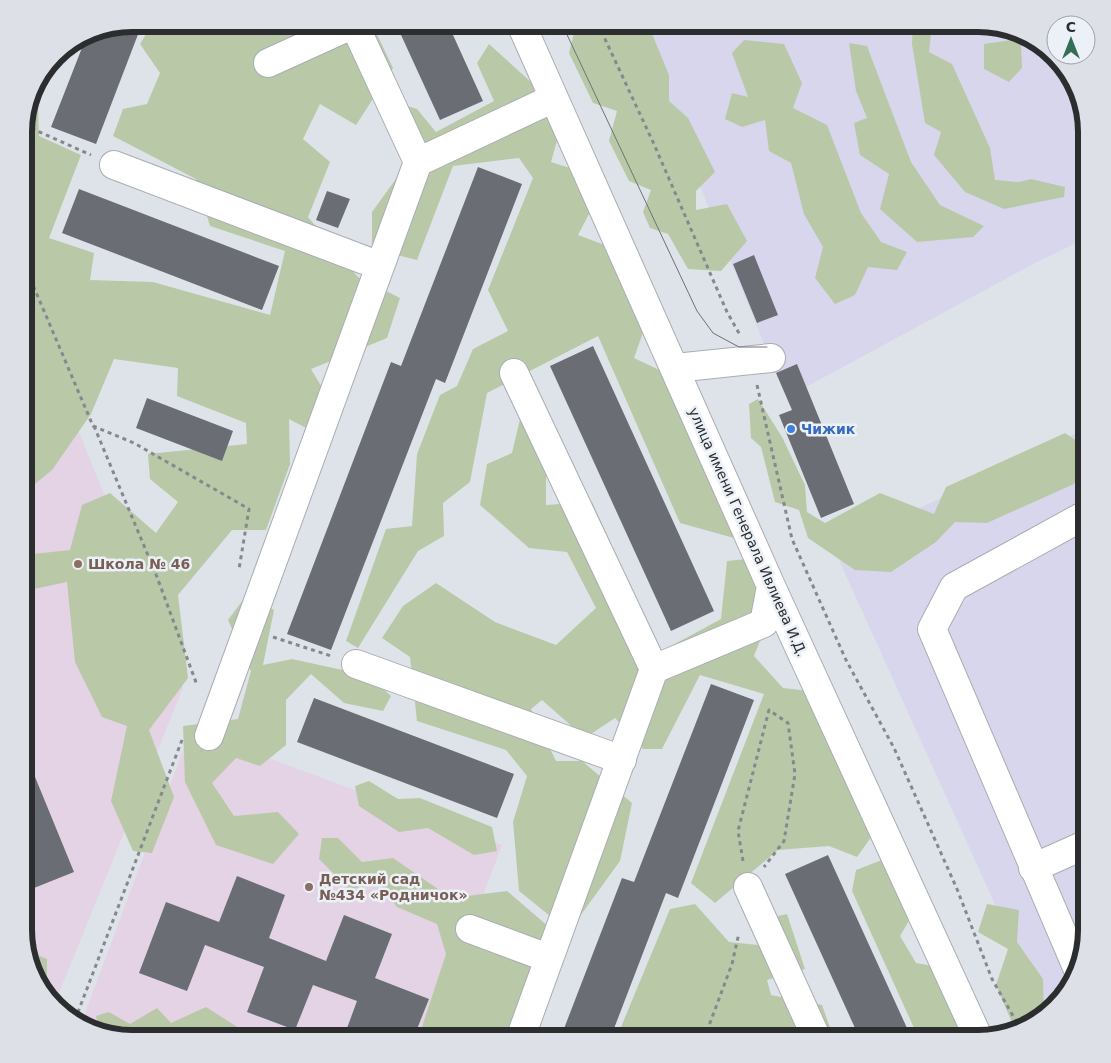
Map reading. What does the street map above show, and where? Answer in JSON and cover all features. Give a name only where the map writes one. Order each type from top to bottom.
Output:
[{"type":"street","points":[[268,63],[335,33]]},
{"type":"street","points":[[358,33],[418,162]]},
{"type":"street","name":"улица имени Генерала Ивлиева И.Д.","points":[[525,33],[771,586],[975,1030]]},
{"type":"street","points":[[211,732],[418,162],[554,98]]},
{"type":"street","points":[[114,165],[380,266]]},
{"type":"street","points":[[675,368],[761,359]]},
{"type":"street","points":[[514,373],[654,669],[523,1030]]},
{"type":"street","points":[[1074,960],[932,629],[954,587],[1078,519]]},
{"type":"street","points":[[654,669],[764,623],[771,586]]},
{"type":"street","points":[[356,664],[622,760]]},
{"type":"street","points":[[1033,868],[1078,848]]},
{"type":"street","points":[[748,888],[813,1030]]},
{"type":"street","points":[[470,929],[548,958]]},
{"type":"path","points":[[602,32],[653,142],[726,312],[746,347],[761,359],[792,539],[846,660],[894,748],[957,889],[992,979],[1017,1023]]},
{"type":"path","points":[[33,130],[114,165]]},
{"type":"path","points":[[33,285],[94,426],[184,648],[197,683],[195,692]]},
{"type":"path","points":[[94,426],[134,443],[250,509],[238,572],[258,602]]},
{"type":"path","points":[[248,629],[356,664]]},
{"type":"path","points":[[707,1030],[732,964],[748,888],[738,831],[769,710],[788,724],[795,774],[784,841],[748,888]]},
{"type":"path","points":[[77,1014],[189,721],[211,732]]},
{"type":"shaded area","points":[[637,32],[979,32],[1005,36],[1034,49],[1045,57],[1046,65],[1052,65],[1065,82],[1073,100],[1078,119],[1078,242],[1037,262],[806,387],[776,373]]},
{"type":"shaded area","name":"Школа № 46","points":[[33,319],[183,688],[58,996],[49,986],[40,969],[34,950],[33,937]]},
{"type":"shaded area","points":[[1078,432],[1078,944],[1071,969],[1065,981],[1054,997],[1042,1008],[834,549]]},
{"type":"shaded area","name":"Детский сад №434 «Родничок»","points":[[191,729],[502,845],[432,1030],[119,1030],[94,1023],[83,1018]]},
{"type":"green space","points":[[574,32],[651,32],[669,75],[669,101],[688,118],[715,172],[696,191],[696,210],[727,204],[747,241],[721,271],[688,269],[668,234],[650,228],[643,212],[651,190],[629,181],[609,141],[617,111],[593,103],[569,53]]},
{"type":"green space","points":[[913,32],[931,32],[929,52],[952,64],[990,148],[995,180],[1019,182],[1031,179],[1065,187],[1064,197],[1004,209],[965,192],[934,155],[941,132],[925,123],[912,44]]},
{"type":"green space","points":[[147,33],[376,33],[393,68],[356,125],[320,104],[303,139],[330,162],[308,217],[358,277],[400,298],[387,338],[311,369],[340,418],[323,437],[289,419],[290,464],[266,530],[232,530],[178,595],[188,678],[149,730],[174,797],[152,853],[133,851],[111,801],[127,726],[102,717],[75,662],[67,582],[33,589],[33,554],[70,550],[82,505],[110,493],[156,533],[178,502],[150,479],[148,454],[247,444],[246,423],[177,396],[178,368],[114,359],[91,414],[52,470],[33,486],[33,119],[40,94],[47,81],[38,108],[39,136],[81,155],[49,238],[94,253],[90,280],[153,282],[270,315],[285,251],[210,226],[196,179],[113,136],[123,109],[147,104],[160,73],[140,44]]},
{"type":"green space","points":[[744,40],[784,44],[802,83],[793,108],[827,125],[861,213],[881,242],[907,252],[897,270],[868,267],[855,295],[835,304],[815,278],[823,247],[804,214],[791,163],[769,151],[765,120],[742,127],[725,119],[732,93],[748,97],[732,53]]},
{"type":"green space","points":[[1017,40],[1027,45],[1021,44],[1022,68],[1009,82],[984,69],[984,44]]},
{"type":"green space","points":[[849,43],[867,46],[911,162],[940,205],[984,226],[973,237],[917,242],[880,209],[889,174],[860,155],[854,123],[867,118],[856,91]]},
{"type":"green space","points":[[489,44],[532,83],[562,123],[551,162],[589,174],[601,191],[578,235],[629,254],[654,301],[634,358],[674,377],[741,525],[734,538],[680,523],[598,336],[487,393],[470,482],[443,503],[444,536],[418,551],[358,648],[346,641],[386,529],[412,526],[417,454],[440,395],[457,386],[473,349],[508,331],[488,290],[533,178],[519,158],[453,166],[417,260],[372,249],[372,212],[398,176],[430,175],[390,120],[398,103],[417,109],[436,132],[494,101],[477,63]]},
{"type":"green space","points":[[758,399],[782,437],[805,485],[807,512],[825,523],[880,493],[934,514],[946,487],[1065,433],[1078,442],[1078,477],[1074,484],[987,523],[955,522],[936,542],[891,572],[855,570],[808,538],[799,510],[775,502],[761,447],[751,438],[749,404]]},
{"type":"green space","points":[[520,419],[546,453],[546,505],[592,502],[627,579],[643,680],[661,676],[673,645],[721,619],[727,561],[747,559],[773,608],[754,656],[783,688],[809,691],[877,829],[857,857],[829,846],[778,850],[715,903],[691,883],[764,694],[700,675],[662,749],[643,749],[615,718],[585,738],[542,700],[531,709],[556,761],[582,761],[632,803],[620,861],[575,923],[550,916],[519,891],[513,822],[527,776],[506,750],[417,721],[410,657],[382,638],[403,606],[436,583],[495,622],[556,645],[596,608],[567,552],[529,548],[480,505],[487,464],[512,453]]},
{"type":"green space","points":[[246,596],[274,610],[263,665],[292,659],[370,676],[391,696],[383,711],[344,703],[311,674],[286,700],[286,745],[260,766],[236,758],[212,783],[234,816],[278,812],[299,834],[273,864],[216,845],[185,782],[183,726],[238,719],[251,671],[228,620]]},
{"type":"green space","points":[[369,781],[398,799],[420,798],[492,827],[497,851],[474,855],[428,828],[399,832],[359,806],[355,786]]},
{"type":"green space","points":[[322,838],[338,838],[362,862],[393,858],[451,898],[507,891],[549,927],[514,1030],[421,1030],[446,954],[437,924],[397,907],[380,884],[349,889],[319,859]]},
{"type":"green space","points":[[887,858],[915,911],[900,936],[916,963],[955,970],[975,1030],[915,1030],[852,891],[856,870]]},
{"type":"green space","points":[[695,904],[729,942],[758,945],[769,918],[787,914],[805,969],[767,980],[771,995],[822,1005],[831,1030],[620,1030],[670,909]]},
{"type":"green space","points":[[987,904],[1019,910],[1017,942],[1043,979],[1044,1007],[1029,1017],[1013,1024],[996,985],[1008,949],[978,932]]},
{"type":"green space","points":[[35,954],[47,959],[47,982]]},
{"type":"green space","points":[[206,1007],[242,1030],[119,1030],[98,1024],[96,1016],[109,1012],[130,1024],[157,1008],[171,1023]]},
{"type":"building","points":[[139,33],[96,144],[51,127],[83,46],[113,34]]},
{"type":"building","points":[[400,33],[452,33],[483,101],[440,120]]},
{"type":"building","points":[[478,167],[522,184],[445,383],[436,379],[331,650],[287,634],[391,362],[401,366]]},
{"type":"building","points":[[79,189],[279,266],[262,310],[62,233]]},
{"type":"building","points":[[327,191],[350,199],[338,228],[316,220]]},
{"type":"building","points":[[754,255],[778,315],[757,323],[733,264]]},
{"type":"building","points":[[593,346],[714,611],[671,631],[550,366]]},
{"type":"building","points":[[797,364],[854,504],[821,518],[779,415],[792,410],[776,373]]},
{"type":"building","points":[[147,398],[233,431],[222,461],[136,428]]},
{"type":"building","points":[[711,684],[754,700],[678,898],[666,893],[613,1030],[563,1030],[622,878],[634,882]]},
{"type":"building","points":[[314,698],[514,774],[497,818],[297,742]]},
{"type":"building","points":[[33,772],[74,872],[33,888]]},
{"type":"building","points":[[828,855],[908,1030],[856,1030],[785,874]]},
{"type":"building","points":[[237,876],[285,895],[269,938],[326,961],[344,915],[392,934],[375,978],[429,999],[417,1030],[346,1030],[357,1001],[313,985],[295,1030],[247,1012],[264,967],[205,945],[187,991],[139,973],[166,902],[219,922]]},
{"type":"tram line","points":[[566,32],[697,311],[713,333],[739,347],[767,347]]},
{"type":"place","name":"Чижик","points":[[791,429]]},
{"type":"place","name":"Школа № 46","points":[[78,564]]},
{"type":"place","name":"Детский сад №434 «Родничок»","points":[[309,887]]}]
